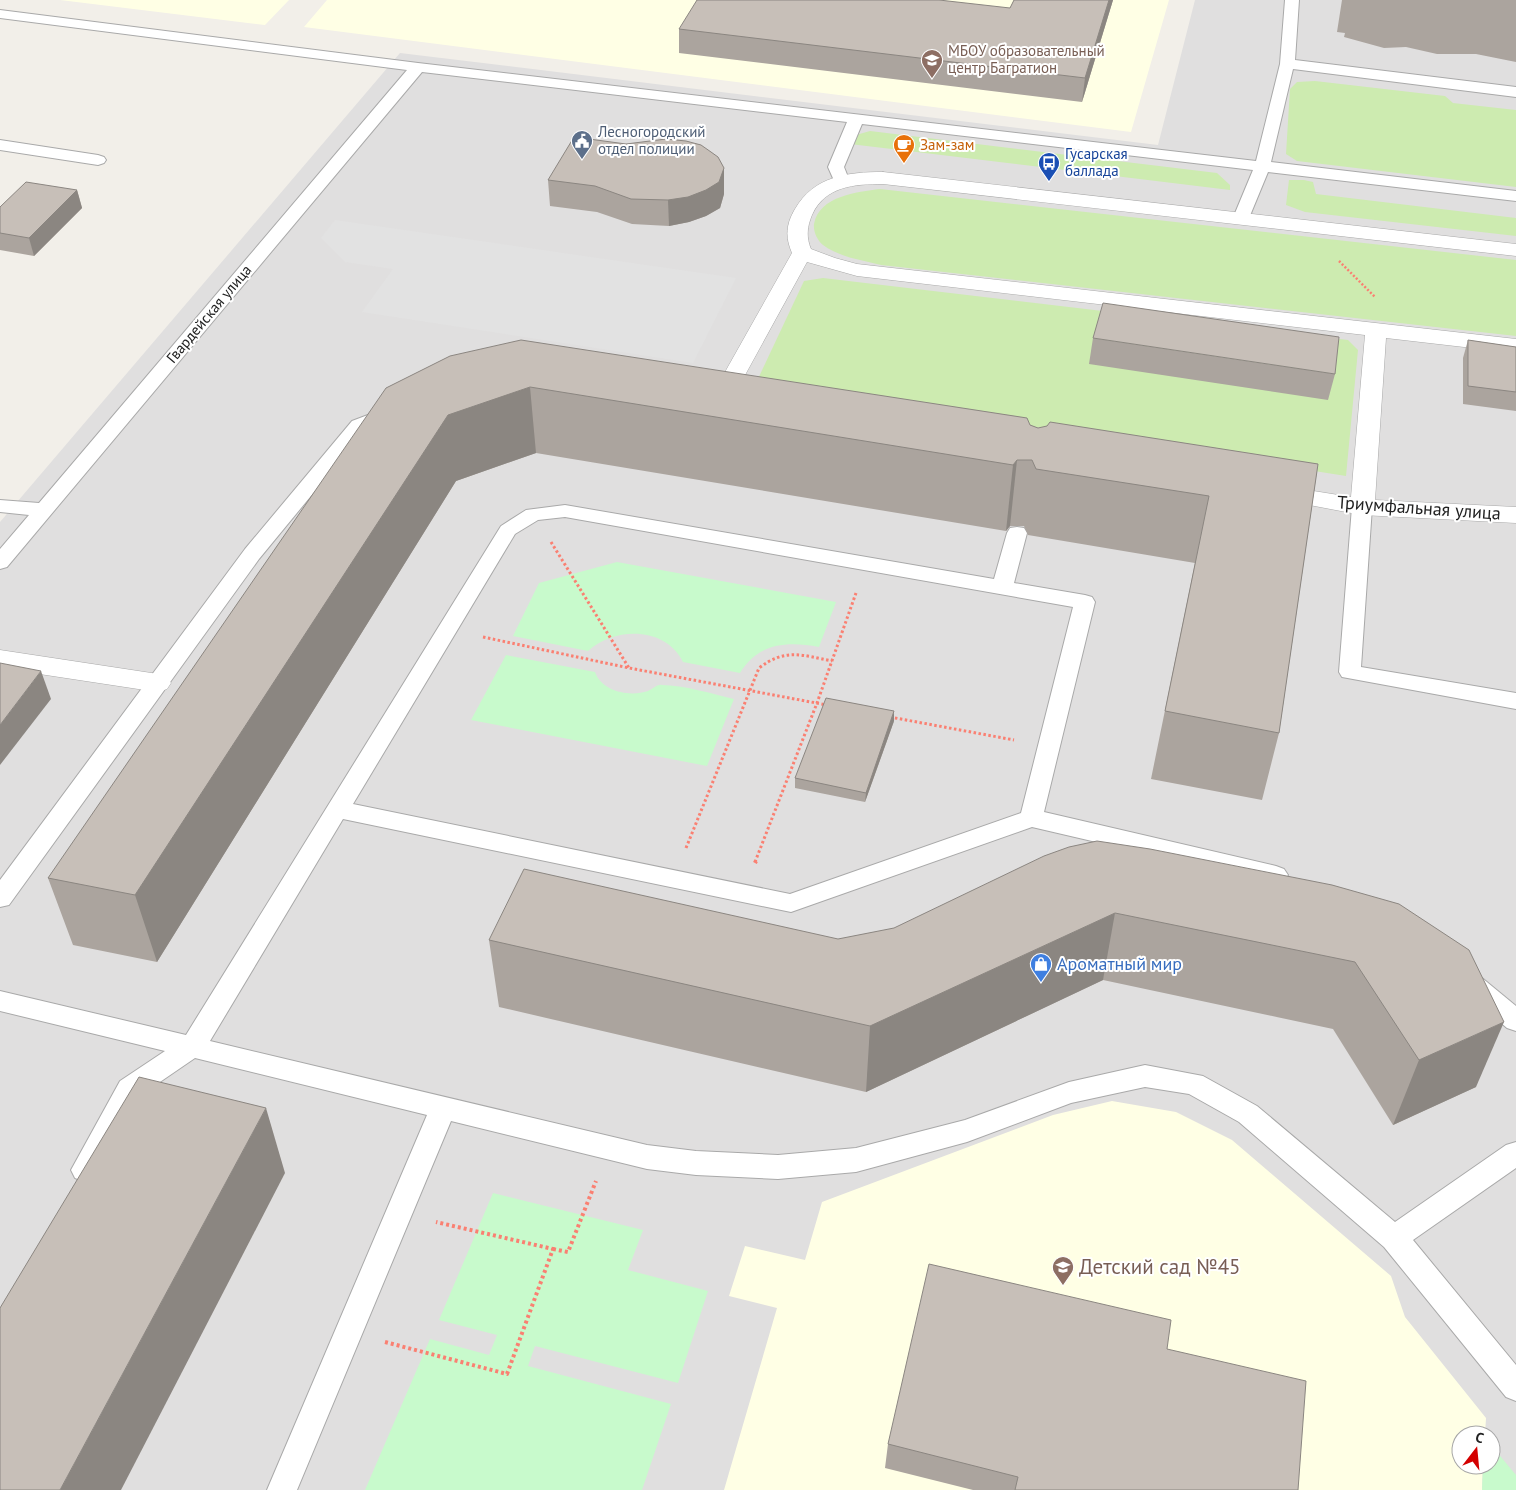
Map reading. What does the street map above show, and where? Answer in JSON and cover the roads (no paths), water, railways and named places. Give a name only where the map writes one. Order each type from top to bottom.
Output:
[{"type":"street","points":[[1516,250],[883,178],[862,178],[824,187],[812,196],[804,209],[798,224],[796,239],[802,253],[828,263],[857,270],[1516,346]]},
{"type":"street","points":[[722,397],[802,253]]},
{"type":"street","points":[[1362,508],[1376,330]]},
{"type":"street","name":"Триумфальная улица","points":[[1255,489],[1362,508],[1516,515]]},
{"type":"street","points":[[0,660],[158,683]]},
{"type":"lane","points":[[1241,218],[1262,167],[1286,64],[1292,0]]},
{"type":"lane","points":[[0,14],[418,67],[1516,196]]},
{"type":"lane","points":[[1286,64],[1516,92]]},
{"type":"lane","name":"Гвардейская улица","points":[[0,562],[418,67]]},
{"type":"lane","points":[[842,182],[836,167],[856,119]]},
{"type":"lane","points":[[0,145],[98,160]]},
{"type":"lane","points":[[0,898],[252,554],[359,425],[408,405]]},
{"type":"lane","points":[[0,506],[43,510]]},
{"type":"lane","points":[[1362,508],[1350,672],[1516,701]]},
{"type":"lane","points":[[72,1193],[129,1089],[193,1046],[508,530],[533,514],[564,511],[1086,602],[1031,818]]},
{"type":"lane","points":[[1002,587],[1017,533]]},
{"type":"lane","points":[[338,810],[791,903],[1031,818],[1302,881]]},
{"type":"lane","points":[[1457,971],[1516,1021]]},
{"type":"lane","points":[[0,1001],[647,1157],[714,1164],[778,1167],[856,1160],[967,1131],[1069,1093],[1145,1076],[1194,1084],[1248,1114],[1394,1238],[1516,1387]]},
{"type":"lane","points":[[282,1490],[444,1107]]},
{"type":"lane","points":[[1394,1238],[1516,1153]]},
{"type":"place","name":"МБОУ образовательный центр Багратион","points":[[932,79]]},
{"type":"place","name":"Лесногородский отдел полиции","points":[[582,160]]},
{"type":"place","name":"Зам-зам","points":[[904,164]]},
{"type":"place","name":"Гусарская баллада","points":[[1049,182]]},
{"type":"place","name":"Ароматный мир","points":[[1041,983]]},
{"type":"place","name":"Детский сад №45","points":[[1063,1286]]}]
